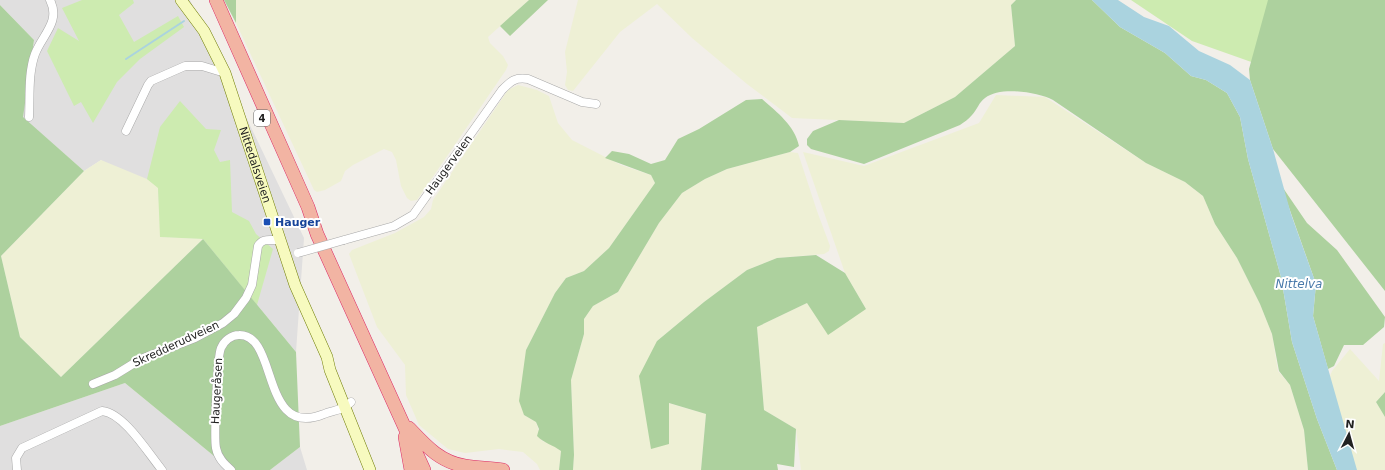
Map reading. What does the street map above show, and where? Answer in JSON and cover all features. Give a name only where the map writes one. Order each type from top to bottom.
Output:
[{"type":"highway","name":"4","points":[[210,0],[302,209],[317,234]]},
{"type":"highway","name":"4","points":[[216,0],[308,207],[317,234],[424,470]]},
{"type":"highway","name":"4","points":[[402,421],[431,451],[447,461],[465,466],[499,470]]},
{"type":"highway","name":"4","points":[[402,421],[412,470]]},
{"type":"main road","name":"Nittedalsveien","points":[[181,0],[208,39],[225,73],[297,292],[346,404],[370,470]]},
{"type":"main road","name":"Nittedalsveien","points":[[346,404],[367,441],[374,470]]},
{"type":"street","points":[[29,117],[31,74],[35,54],[52,25],[54,17],[50,0]]},
{"type":"street","points":[[126,131],[148,85],[151,82],[185,66],[202,66],[225,73]]},
{"type":"street","name":"Haugerveien","points":[[286,258],[298,253],[394,226],[413,215],[502,90],[512,80],[518,78],[528,79],[582,102],[596,104]]},
{"type":"street","name":"Skredderudveien","points":[[93,384],[115,375],[141,359],[195,338],[228,319],[242,305],[249,292],[260,242],[265,240],[280,240]]},
{"type":"street","name":"Haugeråsen","points":[[231,470],[218,455],[215,438],[220,351],[228,339],[244,336],[255,343],[281,402],[290,414],[304,419],[346,404]]},
{"type":"street","points":[[17,470],[16,458],[22,448],[102,411],[111,413],[127,426],[162,470]]},
{"type":"shaded area","points":[[0,0],[190,0],[304,238],[296,352],[203,239],[101,160],[84,171],[22,117],[34,40],[0,5]]},
{"type":"shaded area","points":[[125,383],[231,470],[0,470],[0,426]]},
{"type":"shaded area","points":[[300,447],[307,470],[270,470]]},
{"type":"green space","points":[[82,0],[133,0],[134,3],[119,15],[134,42],[178,16],[184,27],[140,59],[117,82],[93,123],[81,102],[74,106],[47,51],[58,28],[79,41],[62,8]]},
{"type":"green space","points":[[224,0],[236,0],[236,23]]},
{"type":"green space","points":[[236,0],[529,0],[488,37],[490,43],[503,56],[508,65],[506,70],[417,200],[411,201],[407,198],[401,186],[396,160],[392,152],[384,149],[353,165],[345,171],[341,181],[325,190],[317,192],[314,190],[236,23]]},
{"type":"green space","points":[[529,0],[548,0],[510,36],[500,26]]},
{"type":"green space","points":[[578,0],[1016,0],[1011,5],[1015,46],[955,97],[904,123],[792,118],[747,84],[692,38],[657,4],[620,32],[573,91],[568,90],[565,85],[567,72],[565,52]]},
{"type":"green space","points":[[1016,0],[1092,0],[1120,27],[1165,53],[1191,76],[1206,80],[1227,93],[1240,117],[1248,159],[1281,277],[1292,342],[1317,419],[1337,470],[1308,470],[1304,430],[1290,385],[1279,371],[1272,334],[1260,304],[1237,258],[1215,224],[1203,196],[1185,182],[1146,163],[1053,100],[1038,95],[1009,91],[992,94],[985,98],[974,113],[960,125],[864,164],[811,149],[807,145],[807,139],[813,131],[839,120],[904,123],[955,97],[1015,46],[1011,5]]},
{"type":"green space","points":[[1131,0],[1273,0],[1257,64],[1192,41]]},
{"type":"green space","points":[[1268,0],[1385,0],[1385,291],[1273,149],[1250,80],[1249,69]]},
{"type":"green space","points":[[0,5],[34,40],[23,117],[84,171],[1,256],[20,337],[61,377],[203,239],[296,352],[300,447],[270,470],[231,470],[125,383],[0,426]]},
{"type":"green space","points":[[518,85],[537,90],[549,96],[558,123],[572,140],[621,165],[651,175],[655,183],[609,248],[584,271],[566,278],[555,293],[526,350],[524,415],[536,422],[542,441],[552,444],[561,451],[559,470],[540,470],[537,464],[523,452],[499,449],[465,453],[448,449],[419,425],[406,395],[405,365],[377,327],[349,254],[352,250],[395,233],[424,217],[431,209],[433,200],[508,90]]},
{"type":"green space","points":[[996,95],[1045,97],[1146,163],[1185,182],[1203,196],[1215,224],[1237,258],[1260,304],[1272,334],[1278,371],[1290,385],[1304,430],[1308,470],[801,470],[796,429],[764,410],[757,327],[807,303],[866,309],[845,273],[803,152],[864,166],[979,123]]},
{"type":"green space","points":[[762,99],[785,120],[794,132],[799,146],[790,152],[727,169],[705,179],[682,193],[659,223],[618,292],[593,306],[584,319],[584,334],[571,380],[574,455],[573,470],[559,470],[561,451],[537,436],[539,429],[536,422],[524,415],[519,401],[526,350],[555,293],[566,278],[584,271],[609,248],[655,183],[651,175],[605,158],[612,151],[629,154],[651,164],[665,160],[678,139],[699,129],[746,100]]},
{"type":"green space","points":[[180,101],[206,129],[221,130],[214,150],[220,162],[230,160],[232,212],[249,221],[256,234],[273,249],[257,305],[203,239],[160,237],[158,188],[147,179],[160,127]]},
{"type":"green space","points":[[790,152],[798,153],[830,246],[829,251],[824,254],[777,258],[747,270],[704,302],[657,341],[669,444],[668,403],[706,414],[701,470],[573,470],[574,455],[571,380],[584,334],[584,319],[593,306],[618,292],[659,223],[682,193],[705,179],[727,169]]},
{"type":"green space","points":[[101,160],[147,179],[158,187],[161,237],[203,239],[61,377],[20,337],[1,256],[84,171]]},
{"type":"green space","points":[[1281,185],[1307,223],[1337,250],[1385,317],[1384,327],[1363,345],[1344,345],[1334,366],[1328,369],[1313,316],[1316,284]]},
{"type":"green space","points":[[816,255],[845,273],[866,309],[828,335],[807,303],[757,327],[764,410],[796,429],[794,467],[777,464],[778,470],[701,470],[706,414],[669,403],[669,444],[651,449],[639,376],[657,341],[704,302],[747,270],[777,258]]},
{"type":"green space","points":[[1385,343],[1385,392],[1376,402],[1385,417],[1385,470],[1356,470],[1326,386],[1332,371],[1350,349],[1379,381],[1383,344]]},
{"type":"green space","points":[[1385,392],[1385,417],[1376,402]]},
{"type":"water","name":"Nittelva","points":[[1092,0],[1118,0],[1144,17],[1169,26],[1199,51],[1230,65],[1250,80],[1273,149],[1291,214],[1316,284],[1313,316],[1357,470],[1337,470],[1317,419],[1292,342],[1281,277],[1248,159],[1240,117],[1227,93],[1206,80],[1191,76],[1165,53],[1120,27]]},
{"type":"waterway","points":[[126,59],[184,21]]},
{"type":"place","name":"Hauger","points":[[267,222]]}]
